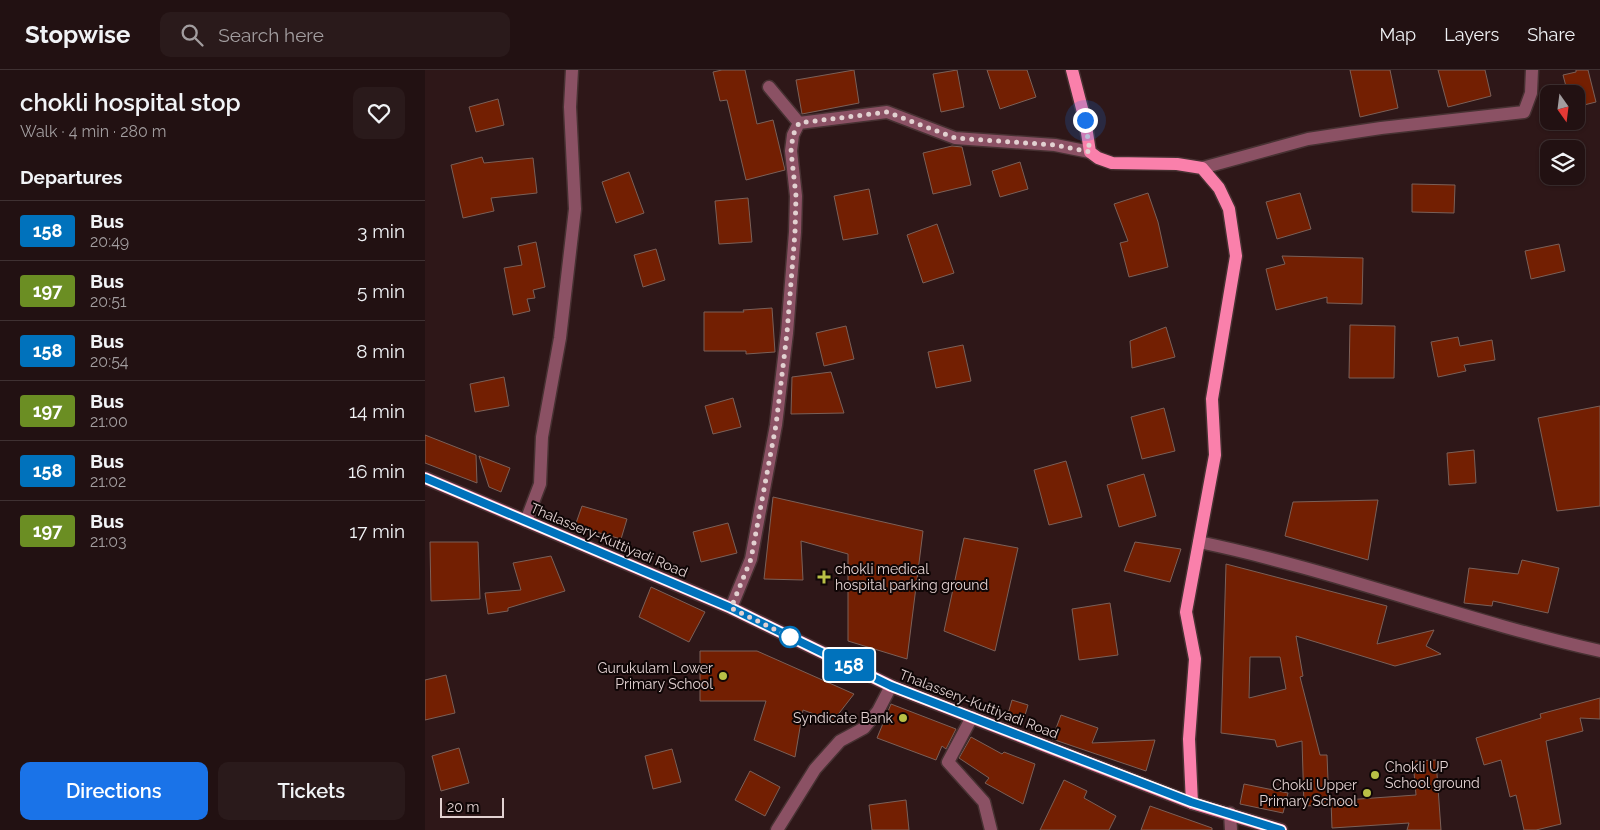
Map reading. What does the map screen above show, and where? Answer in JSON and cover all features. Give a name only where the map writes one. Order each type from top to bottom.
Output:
[{"type":"main road","points":[[1072,70],[1085,120],[1090,152],[1098,158],[1112,163],[1177,164],[1201,168],[1219,188],[1229,209],[1236,256],[1212,399],[1215,455],[1186,612],[1195,659],[1189,739],[1191,802]]},
{"type":"main road","name":"Thalassery-Kuttiyadi Road","points":[[425,478],[731,608],[891,686],[1191,802],[1281,830]]},
{"type":"street","points":[[526,521],[539,484],[542,437],[560,338],[575,209],[570,107],[572,70]]},
{"type":"street","points":[[1201,168],[1308,139],[1381,128],[1524,112],[1531,94],[1532,70]]},
{"type":"street","points":[[769,87],[799,123]]},
{"type":"street","points":[[799,123],[887,112],[955,138],[1055,145],[1090,152]]},
{"type":"street","points":[[731,608],[751,559],[776,425],[787,333],[795,232],[796,196],[791,151],[793,135],[799,123]]},
{"type":"street","points":[[1199,542],[1264,556],[1540,637],[1600,650]]},
{"type":"street","points":[[777,830],[815,769],[840,741],[863,728],[878,711],[891,686]]},
{"type":"street","points":[[972,717],[948,762],[984,802],[991,830]]},
{"type":"street","points":[[1230,813],[1231,830]]},
{"type":"building","points":[[745,70],[757,124],[773,120],[785,170],[746,180],[727,100],[720,101],[713,72]]},
{"type":"building","points":[[854,70],[859,103],[802,114],[796,80]]},
{"type":"building","points":[[957,70],[964,107],[941,112],[933,74]]},
{"type":"building","points":[[987,70],[1027,70],[1036,97],[1000,109]]},
{"type":"building","points":[[1350,70],[1390,70],[1398,108],[1360,117]]},
{"type":"building","points":[[1438,70],[1485,70],[1491,96],[1448,107]]},
{"type":"building","points":[[1576,70],[1588,70],[1596,102],[1585,105],[1585,85],[1566,85],[1563,75],[1576,72]]},
{"type":"building","points":[[498,99],[504,125],[476,132],[469,107]]},
{"type":"building","points":[[952,146],[962,147],[971,185],[933,194],[923,153]]},
{"type":"building","points":[[482,157],[484,163],[533,158],[537,193],[491,198],[494,211],[463,218],[451,165]]},
{"type":"building","points":[[1020,162],[1028,189],[1000,197],[992,171]]},
{"type":"building","points":[[629,172],[644,213],[616,223],[602,182]]},
{"type":"building","points":[[1412,184],[1455,185],[1454,213],[1412,212]]},
{"type":"building","points":[[869,189],[878,234],[843,240],[834,196]]},
{"type":"building","points":[[1148,193],[1158,222],[1168,267],[1129,277],[1120,243],[1128,241],[1114,204]]},
{"type":"building","points":[[1300,193],[1311,229],[1277,239],[1266,202]]},
{"type":"building","points":[[748,198],[752,242],[719,244],[715,201]]},
{"type":"building","points":[[937,224],[954,273],[923,283],[907,235]]},
{"type":"building","points":[[536,242],[545,287],[533,290],[535,298],[527,299],[530,311],[513,315],[504,268],[522,265],[518,246]]},
{"type":"building","points":[[1559,244],[1565,271],[1531,279],[1525,251]]},
{"type":"building","points":[[656,249],[665,280],[643,287],[634,255]]},
{"type":"building","points":[[1282,256],[1363,258],[1362,304],[1327,303],[1327,297],[1276,310],[1266,269],[1285,264]]},
{"type":"building","points":[[772,308],[775,352],[746,354],[746,351],[704,351],[704,312],[744,312],[743,310]]},
{"type":"building","points":[[1350,325],[1395,326],[1394,378],[1349,378]]},
{"type":"building","points":[[846,326],[854,359],[824,366],[816,333]]},
{"type":"building","points":[[1166,327],[1175,357],[1132,368],[1130,341]]},
{"type":"building","points":[[1458,337],[1460,346],[1492,340],[1495,360],[1464,365],[1466,371],[1438,377],[1431,342]]},
{"type":"building","points":[[963,345],[971,381],[936,388],[928,352]]},
{"type":"building","points":[[831,372],[844,413],[791,414],[792,377]]},
{"type":"building","points":[[504,377],[509,406],[475,412],[470,384]]},
{"type":"building","points":[[733,398],[741,427],[713,434],[705,406]]},
{"type":"building","points":[[1600,406],[1600,506],[1557,511],[1538,418]]},
{"type":"building","points":[[1164,408],[1175,451],[1142,459],[1131,417]]},
{"type":"building","points":[[425,435],[476,455],[477,483],[425,463]]},
{"type":"building","points":[[1474,450],[1476,483],[1449,485],[1447,453]]},
{"type":"building","points":[[479,456],[510,468],[501,492],[489,487]]},
{"type":"building","points":[[1066,461],[1082,517],[1049,525],[1034,470]]},
{"type":"building","points":[[1144,474],[1156,516],[1119,527],[1107,485]]},
{"type":"building","points":[[773,497],[923,531],[907,659],[848,641],[848,554],[801,541],[803,580],[764,579]]},
{"type":"building","points":[[1378,500],[1368,560],[1285,536],[1293,502]]},
{"type":"building","points":[[582,506],[627,519],[621,539],[575,526]]},
{"type":"building","points":[[728,523],[737,553],[701,562],[693,532]]},
{"type":"building","points":[[964,538],[1018,548],[995,651],[944,631]]},
{"type":"building","points":[[430,542],[478,542],[480,599],[431,601]]},
{"type":"building","points":[[1135,542],[1181,549],[1170,582],[1124,571]]},
{"type":"building","points":[[551,556],[565,591],[508,608],[508,611],[488,614],[485,593],[521,590],[513,563]]},
{"type":"building","points":[[1522,560],[1559,568],[1548,613],[1493,601],[1492,606],[1464,603],[1469,568],[1518,574]]},
{"type":"building","points":[[1226,564],[1387,606],[1377,644],[1434,630],[1426,646],[1441,654],[1395,666],[1296,636],[1303,676],[1300,677],[1320,755],[1327,755],[1329,805],[1304,806],[1302,741],[1277,747],[1275,740],[1221,733]],"holes":[[[1250,657],[1280,657],[1286,689],[1249,698]]]},
{"type":"building","points":[[651,587],[705,612],[689,642],[639,617]]},
{"type":"building","points":[[1110,603],[1118,655],[1079,660],[1072,609]]},
{"type":"building","points":[[700,651],[757,651],[854,694],[833,721],[803,710],[795,757],[754,740],[766,701],[700,701]]},
{"type":"building","points":[[446,675],[455,713],[425,720],[425,680]]},
{"type":"building","points":[[1600,698],[1600,719],[1580,718],[1583,731],[1546,741],[1561,824],[1536,830],[1524,830],[1516,795],[1510,797],[1501,760],[1484,765],[1476,738],[1541,718],[1540,714]]},
{"type":"building","points":[[1012,700],[1028,705],[1023,722],[1007,717]]},
{"type":"building","points":[[891,704],[956,729],[946,749],[942,746],[936,760],[877,738]]},
{"type":"building","points":[[1061,715],[1098,728],[1092,743],[1155,740],[1146,771],[1052,739]]},
{"type":"building","points":[[971,737],[1002,754],[1004,752],[1035,764],[1023,804],[985,783],[989,778],[959,758]]},
{"type":"building","points":[[459,748],[469,783],[441,791],[432,756]]},
{"type":"building","points":[[672,749],[681,782],[653,789],[645,756]]},
{"type":"building","points":[[1436,760],[1441,830],[1407,830],[1409,823],[1332,828],[1331,801],[1416,795],[1413,761]]},
{"type":"building","points":[[750,771],[780,787],[765,816],[735,800]]},
{"type":"building","points":[[1064,780],[1087,791],[1084,798],[1116,816],[1109,830],[1040,830]]},
{"type":"building","points":[[1244,784],[1288,793],[1283,813],[1240,804]]},
{"type":"building","points":[[906,800],[909,830],[872,830],[869,805]]},
{"type":"building","points":[[1150,806],[1212,828],[1212,830],[1141,830]]},
{"type":"bus line","name":"158","points":[[425,478],[731,608],[891,686],[1191,802],[1281,830]]},
{"type":"place","name":"chokli medical hospital parking ground","points":[[824,577]]},
{"type":"place","name":"Gurukulam Lower Primary School","points":[[723,676]]},
{"type":"place","name":"Syndicate Bank","points":[[903,718]]},
{"type":"place","name":"Chokli UP School ground","points":[[1375,775]]},
{"type":"place","name":"Chokli Upper Primary School","points":[[1367,793]]},
{"type":"route","points":[[790,637],[731,608],[751,559],[776,425],[787,333],[795,232],[796,196],[791,151],[793,135],[799,123],[847,115],[887,112],[955,138],[1055,145],[1090,152],[1085,120]]}]
